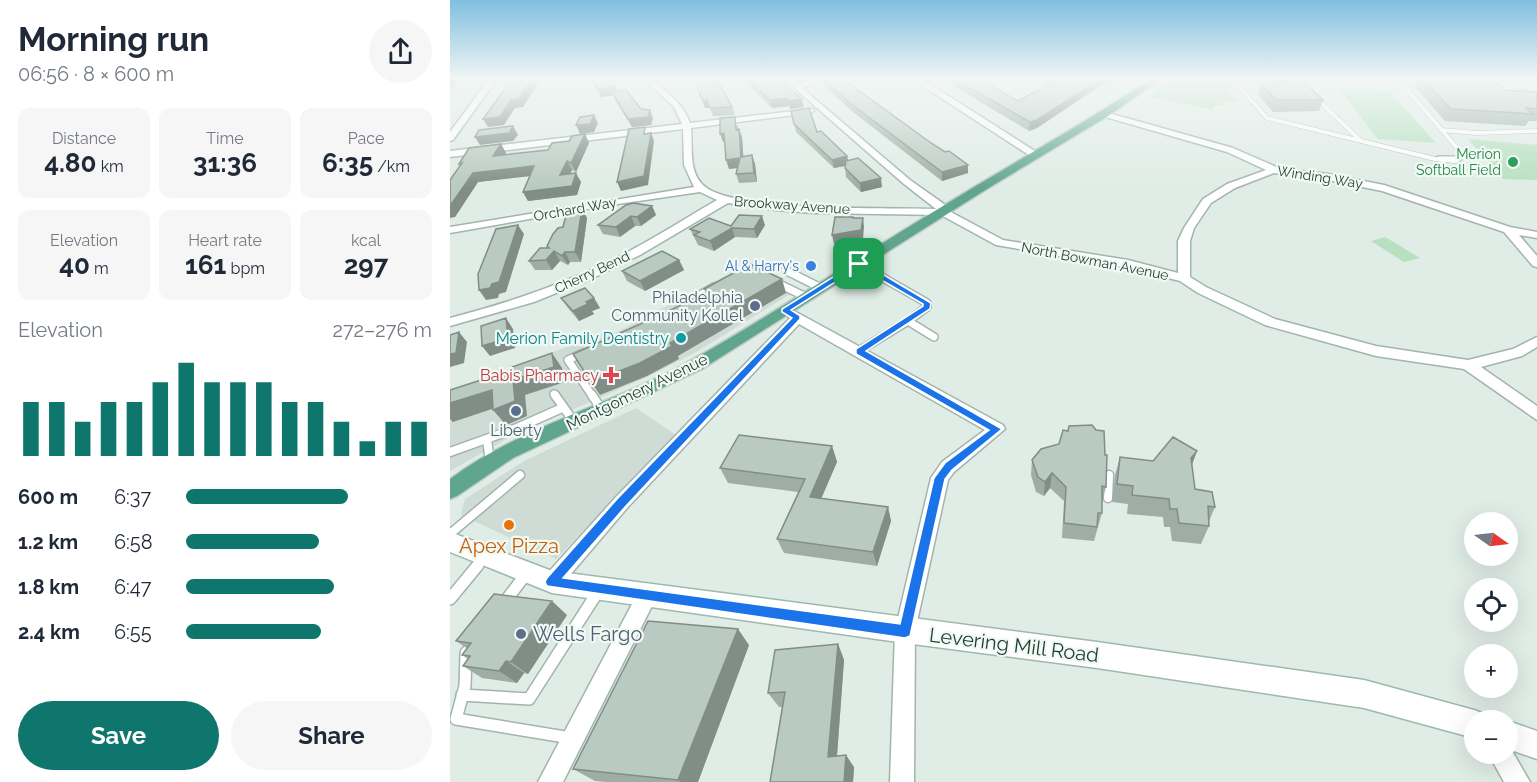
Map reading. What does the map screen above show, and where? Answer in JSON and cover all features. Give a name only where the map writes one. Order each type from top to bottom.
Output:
[{"type":"main road","name":"Montgomery Avenue","points":[[450,490],[568,415],[602,410],[687,370],[791,314],[806,297],[820,288],[1102,115]]},
{"type":"street","points":[[450,138],[464,115]]},
{"type":"street","points":[[682,115],[687,126],[687,159],[701,189]]},
{"type":"street","points":[[450,154],[777,115]]},
{"type":"street","name":"North Bowman Avenue","points":[[830,115],[907,182],[940,206],[943,213],[1000,243],[1128,264],[1184,279],[1270,322],[1376,351],[1468,365],[1537,414]]},
{"type":"street","points":[[974,115],[1036,155]]},
{"type":"street","name":"Winding Way","points":[[1110,115],[1230,150],[1274,170],[1329,177],[1384,188],[1508,230],[1537,235]]},
{"type":"street","points":[[1184,279],[1184,241],[1189,228],[1207,201],[1231,186],[1274,170]]},
{"type":"street","name":"Brookway Avenue","points":[[701,189],[725,200],[775,206],[943,213]]},
{"type":"street","name":"Orchard Way","points":[[450,230],[604,203],[701,189]]},
{"type":"street","name":"Cherry Bend","points":[[450,322],[527,300],[577,281],[625,259],[725,200]]},
{"type":"street","points":[[1508,230],[1537,263]]},
{"type":"street","points":[[552,582],[791,314],[997,429],[948,466],[940,478],[905,631],[902,782]]},
{"type":"street","points":[[1468,365],[1517,353],[1537,341]]},
{"type":"street","name":"Levering Mill Road","points":[[450,542],[552,582],[1097,655],[1364,694],[1464,721]]},
{"type":"street","points":[[550,782],[647,596]]},
{"type":"street","points":[[1518,738],[1537,745]]},
{"type":"street","points":[[1507,764],[1518,782]]},
{"type":"lane","points":[[1264,115],[1280,122],[1435,159],[1455,160],[1462,155],[1429,115]]},
{"type":"lane","points":[[1335,115],[1362,141]]},
{"type":"lane","points":[[1441,130],[1477,133],[1537,131]]},
{"type":"lane","points":[[859,264],[927,303],[927,307],[908,321],[859,351]]},
{"type":"lane","points":[[785,270],[820,288]]},
{"type":"lane","points":[[767,278],[806,297]]},
{"type":"lane","points":[[673,310],[720,284]]},
{"type":"lane","points":[[908,321],[934,337]]},
{"type":"lane","points":[[590,350],[565,362],[602,410]]},
{"type":"lane","points":[[450,452],[568,415],[554,394]]},
{"type":"lane","points":[[487,440],[489,456],[493,461]]},
{"type":"lane","points":[[450,534],[520,475]]},
{"type":"lane","points":[[1108,498],[1109,475]]},
{"type":"lane","points":[[450,599],[485,557]]},
{"type":"lane","points":[[500,609],[527,573]]},
{"type":"lane","points":[[462,695],[529,699],[600,589]]},
{"type":"lane","points":[[480,635],[466,653],[462,695],[456,718],[573,739]]},
{"type":"shaded area","points":[[744,266],[792,293],[698,351],[645,378],[514,435],[450,471],[450,389],[479,381],[610,330],[615,333]]},
{"type":"shaded area","points":[[636,408],[676,435],[556,559],[461,515],[465,499],[524,461]]},
{"type":"green space","points":[[1360,115],[1411,115],[1436,143],[1378,139]]},
{"type":"green space","name":"Merion Softball Field","points":[[1468,139],[1537,145],[1537,180],[1503,179]]},
{"type":"green space","points":[[1385,237],[1420,258],[1404,262],[1371,241]]},
{"type":"building","points":[[486,115],[501,115],[500,117],[483,119]]},
{"type":"building","points":[[594,115],[590,124],[576,125],[580,117]]},
{"type":"building","points":[[626,115],[648,115],[648,117],[628,119]]},
{"type":"building","points":[[792,115],[811,115],[817,132],[821,131],[847,156],[832,160],[794,124]]},
{"type":"building","points":[[866,115],[893,115],[931,143],[945,152],[949,151],[968,165],[942,172]]},
{"type":"building","points":[[1018,115],[1044,115],[1037,120],[1030,122]]},
{"type":"building","points":[[735,117],[736,130],[739,129],[741,157],[752,155],[754,173],[736,174],[740,158],[726,160],[724,133],[720,134],[720,118]]},
{"type":"building","points":[[513,126],[509,133],[475,137],[479,130]]},
{"type":"building","points":[[645,127],[644,134],[651,133],[644,176],[617,182],[629,129]]},
{"type":"building","points":[[585,134],[571,163],[567,161],[560,175],[576,173],[572,186],[523,192],[534,166],[473,173],[450,206],[450,180],[469,148],[501,144],[493,156],[548,150],[552,143],[569,141],[572,136]]},
{"type":"building","points":[[858,158],[881,178],[860,183],[845,168],[846,161]]},
{"type":"building","points":[[633,203],[652,206],[637,217],[631,216],[616,227],[598,225],[626,205]]},
{"type":"building","points":[[582,209],[575,252],[565,252],[562,256],[554,251],[546,260],[529,261],[540,248],[549,248],[547,246],[553,234],[558,228],[563,227],[567,211]]},
{"type":"building","points":[[739,215],[762,216],[754,229],[732,228],[710,241],[694,235],[700,232],[690,229],[709,218],[731,226]]},
{"type":"building","points":[[835,217],[863,218],[861,230],[832,235]]},
{"type":"building","points":[[518,225],[499,282],[492,284],[490,288],[479,290],[478,274],[496,229]]},
{"type":"building","points":[[662,251],[679,260],[640,281],[622,271]]},
{"type":"building","points":[[750,264],[782,279],[670,343],[672,346],[640,363],[591,382],[573,354],[667,312],[708,291],[704,289]]},
{"type":"building","points":[[585,288],[594,298],[586,302],[588,304],[573,311],[561,298]]},
{"type":"building","points":[[506,318],[508,338],[482,346],[481,326]]},
{"type":"building","points":[[459,332],[456,353],[450,354],[450,335]]},
{"type":"building","points":[[552,353],[554,367],[513,380],[515,401],[493,410],[492,390],[450,403],[450,390],[512,370],[512,367]]},
{"type":"building","points":[[1092,425],[1096,430],[1104,431],[1105,455],[1107,455],[1106,487],[1102,486],[1102,513],[1098,513],[1097,527],[1064,523],[1066,487],[1052,473],[1045,482],[1038,477],[1032,460],[1041,449],[1059,444],[1063,430],[1068,431],[1069,426]]},
{"type":"building","points":[[739,435],[832,446],[810,497],[888,507],[873,552],[777,539],[805,479],[720,468]]},
{"type":"building","points":[[1173,437],[1197,451],[1191,458],[1195,489],[1212,492],[1215,507],[1208,506],[1209,526],[1179,523],[1177,509],[1170,509],[1169,499],[1132,495],[1133,486],[1117,484],[1120,457],[1153,461]]},
{"type":"building","points":[[494,594],[552,601],[511,662],[506,661],[499,671],[463,666],[470,656],[462,655],[471,643],[456,641]]},
{"type":"building","points":[[648,621],[738,629],[678,780],[573,769]]},
{"type":"building","points":[[838,644],[828,757],[846,755],[844,782],[770,782],[785,692],[768,693],[775,650]]},
{"type":"place","name":"Merion Softball Field","points":[[1513,162]]},
{"type":"place","name":"Al & Harry's","points":[[811,266]]},
{"type":"place","name":"Philadelphia Community Kollel","points":[[755,306]]},
{"type":"place","name":"Merion Family Dentistry","points":[[681,338]]},
{"type":"place","name":"Babis Pharmacy","points":[[611,375]]},
{"type":"place","name":"Liberty","points":[[516,411]]},
{"type":"place","name":"Apex Pizza","points":[[509,525]]},
{"type":"place","name":"Wells Fargo","points":[[521,634]]},
{"type":"route","points":[[859,264],[927,303],[927,307],[859,351],[997,429],[948,466],[940,478],[905,631],[552,582],[621,502],[797,318],[785,310],[859,264]]}]
